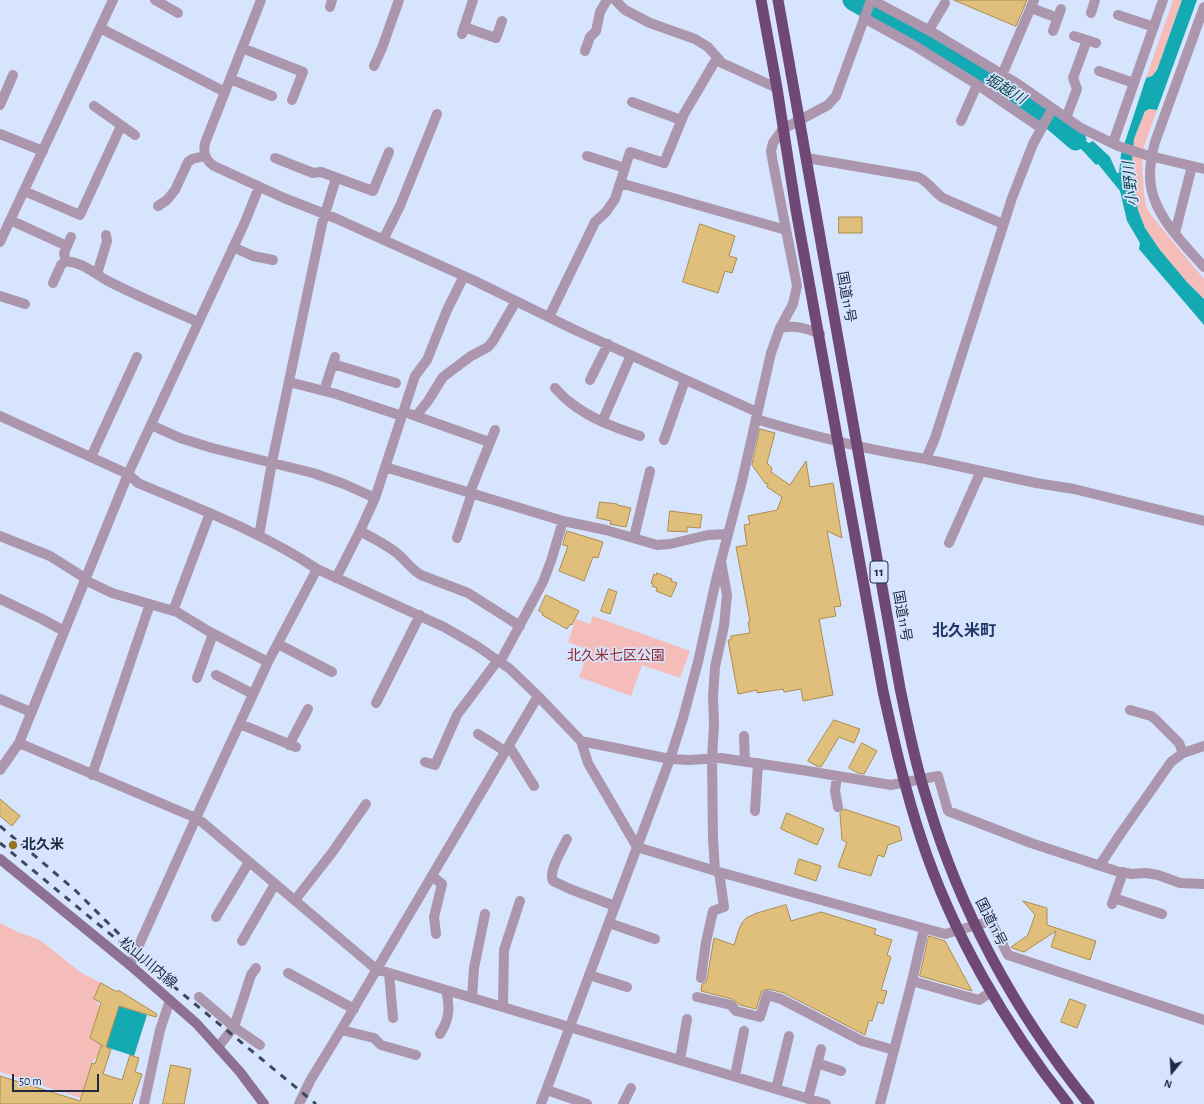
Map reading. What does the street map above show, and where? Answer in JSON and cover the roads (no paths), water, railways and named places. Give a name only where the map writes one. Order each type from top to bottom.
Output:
[{"type":"highway","name":"11","points":[[761,0],[777,88],[796,210],[820,334],[884,691],[896,750],[905,783],[921,838],[933,872],[959,931],[1007,1019],[1027,1049],[1068,1104]]},
{"type":"highway","name":"国道11号","points":[[778,0],[900,688],[921,780],[950,868],[975,926],[1021,1010],[1069,1079],[1089,1104]]},
{"type":"main road","name":"松山川内線","points":[[0,859],[130,965],[197,1024],[240,1072],[264,1104]]},
{"type":"street","points":[[0,242],[113,0]]},
{"type":"street","points":[[155,0],[164,11],[178,13]]},
{"type":"street","points":[[261,0],[205,143],[205,156],[208,162],[214,166],[464,276],[685,380],[757,416],[804,434],[899,455],[926,459],[1074,489],[1204,521]]},
{"type":"street","points":[[374,66],[399,0]]},
{"type":"street","points":[[473,0],[463,31],[496,38],[502,21]]},
{"type":"street","points":[[585,51],[590,37],[596,31],[600,12],[607,0]]},
{"type":"street","points":[[541,1104],[670,759],[683,718],[771,353],[780,328],[793,304],[796,286],[771,151],[773,143],[783,129],[828,105],[836,96],[871,0],[929,30],[1002,75],[1051,110],[1081,128],[1116,145],[1149,156],[1204,169]]},
{"type":"street","points":[[1091,13],[1095,0]]},
{"type":"street","points":[[1116,145],[1134,84],[1163,0]]},
{"type":"street","points":[[617,1],[625,10],[650,23],[695,39],[708,48],[722,63],[777,88]]},
{"type":"street","points":[[929,30],[945,2]]},
{"type":"street","points":[[1002,75],[1033,4],[1060,14],[1053,31]]},
{"type":"street","points":[[1204,7],[1149,156],[1150,177],[1154,196],[1160,211],[1175,233],[1204,267]]},
{"type":"street","points":[[1118,15],[1154,27]]},
{"type":"street","points":[[864,18],[915,46],[1042,127]]},
{"type":"street","points":[[100,28],[225,92]]},
{"type":"street","points":[[1066,118],[1077,89],[1073,78],[1092,42],[1074,36]]},
{"type":"street","points":[[242,48],[303,72],[292,100]]},
{"type":"street","points":[[549,317],[595,222],[606,212],[615,199],[630,152],[664,163],[681,120],[701,83],[717,58]]},
{"type":"street","points":[[1099,71],[1134,84]]},
{"type":"street","points":[[0,105],[13,75]]},
{"type":"street","points":[[230,79],[272,96]]},
{"type":"street","points":[[961,121],[977,85]]},
{"type":"street","points":[[632,102],[681,120]]},
{"type":"street","points":[[94,106],[134,135]]},
{"type":"street","points":[[926,459],[937,430],[1022,168],[1051,110]]},
{"type":"street","points":[[383,240],[400,206],[437,114]]},
{"type":"street","points":[[24,191],[80,215],[121,126]]},
{"type":"street","points":[[0,134],[43,151]]},
{"type":"street","points":[[275,158],[313,173],[321,172],[373,191],[389,152]]},
{"type":"street","points":[[158,206],[167,200],[175,190],[188,162],[192,159],[205,156]]},
{"type":"street","points":[[587,156],[625,168]]},
{"type":"street","points":[[807,158],[918,177],[926,180],[936,193],[943,198],[1003,224]]},
{"type":"street","points":[[1175,233],[1192,166]]},
{"type":"street","points":[[259,536],[272,462],[305,302],[325,214],[336,178]]},
{"type":"street","points":[[620,183],[786,230]]},
{"type":"street","points":[[0,770],[19,743],[128,474],[233,247],[259,187]]},
{"type":"street","points":[[10,220],[69,241],[64,253],[66,261]]},
{"type":"street","points":[[97,274],[107,241],[106,235]]},
{"type":"street","points":[[233,247],[253,256],[273,260]]},
{"type":"street","points":[[53,283],[61,265],[66,261],[74,262],[86,266],[97,274],[108,286],[198,322]]},
{"type":"street","points":[[336,578],[375,498],[415,376],[427,360],[447,310],[464,276]]},
{"type":"street","points":[[0,296],[25,304]]},
{"type":"street","points":[[416,416],[428,401],[443,377],[471,356],[488,347],[516,301]]},
{"type":"street","points":[[780,328],[791,326],[803,328],[820,334]]},
{"type":"street","points":[[590,380],[608,344]]},
{"type":"street","points":[[602,422],[631,355]]},
{"type":"street","points":[[91,458],[137,357]]},
{"type":"street","points":[[324,391],[334,360],[396,383]]},
{"type":"street","points":[[664,440],[685,380]]},
{"type":"street","points":[[289,382],[403,414],[416,416],[490,442]]},
{"type":"street","points":[[555,388],[571,403],[602,422],[640,436]]},
{"type":"street","points":[[0,416],[128,474],[138,483],[210,513],[259,536],[299,557],[317,569],[420,615],[444,627],[499,661],[510,669],[538,696],[581,741],[588,763],[637,847],[717,871],[945,934],[991,921],[1008,955],[1204,1020]]},
{"type":"street","points":[[150,425],[180,438],[212,448],[313,473],[375,498]]},
{"type":"street","points":[[457,538],[471,492],[495,430]]},
{"type":"street","points":[[385,467],[563,521],[606,530],[657,545],[670,544],[708,535],[728,534]]},
{"type":"street","points":[[634,538],[650,471]]},
{"type":"street","points":[[949,543],[981,471]]},
{"type":"street","points":[[173,611],[210,513]]},
{"type":"street","points":[[425,762],[435,765],[452,712],[499,661],[520,626],[543,582],[563,521]]},
{"type":"street","points":[[360,531],[396,552],[406,560],[415,572],[421,576],[468,593],[520,626]]},
{"type":"street","points":[[0,536],[50,556],[91,583],[112,593],[186,616],[213,634],[268,662]]},
{"type":"street","points":[[701,978],[706,942],[713,911],[724,907],[712,838],[714,682],[715,667],[724,626],[727,595],[721,562]]},
{"type":"street","points":[[130,965],[268,662],[317,569]]},
{"type":"street","points":[[0,600],[42,619],[64,631]]},
{"type":"street","points":[[92,775],[150,604]]},
{"type":"street","points":[[376,703],[420,615]]},
{"type":"street","points":[[197,678],[213,634]]},
{"type":"street","points":[[278,644],[332,672]]},
{"type":"street","points":[[216,675],[253,694]]},
{"type":"street","points":[[299,1104],[310,1081],[538,696]]},
{"type":"street","points":[[0,699],[31,712]]},
{"type":"street","points":[[240,724],[293,746],[308,709]]},
{"type":"street","points":[[1130,710],[1151,716],[1155,719],[1179,743],[1183,754]]},
{"type":"street","points":[[478,734],[507,749],[534,786]]},
{"type":"street","points":[[744,736],[746,762]]},
{"type":"street","points":[[581,741],[670,759],[689,760],[720,758],[758,763],[891,786],[938,776],[948,812],[1031,844],[1123,872],[1132,874],[1146,872],[1180,883],[1204,884]]},
{"type":"street","points":[[19,743],[196,818],[376,969],[826,1104]]},
{"type":"street","points":[[1100,865],[1171,762],[1183,754],[1204,746]]},
{"type":"street","points":[[755,811],[758,763]]},
{"type":"street","points":[[837,776],[835,791],[838,807]]},
{"type":"street","points":[[295,900],[331,854],[366,804]]},
{"type":"street","points":[[566,839],[550,876],[553,881],[570,890],[615,906]]},
{"type":"street","points":[[216,917],[249,862]]},
{"type":"street","points":[[1123,872],[1113,901],[1162,914]]},
{"type":"street","points":[[432,876],[442,884],[434,917],[436,934]]},
{"type":"street","points":[[242,940],[275,884]]},
{"type":"street","points":[[503,1007],[504,950],[520,901]]},
{"type":"street","points":[[472,998],[474,968],[485,914]]},
{"type":"street","points":[[609,923],[655,938]]},
{"type":"street","points":[[880,1104],[924,929]]},
{"type":"street","points":[[218,1047],[234,1027],[251,976],[256,968]]},
{"type":"street","points":[[288,973],[354,1008]]},
{"type":"street","points":[[389,973],[393,1018]]},
{"type":"street","points":[[589,975],[627,987]]},
{"type":"street","points":[[912,981],[979,1000],[991,992]]},
{"type":"street","points":[[440,1034],[445,1025],[448,1014],[449,1003],[446,990]]},
{"type":"street","points":[[697,997],[731,1005],[736,1011],[760,1017],[767,995],[781,999],[862,1041],[894,1050]]},
{"type":"street","points":[[199,998],[234,1027],[260,1045]]},
{"type":"street","points":[[144,1104],[160,1030],[170,1000]]},
{"type":"street","points":[[680,1060],[688,1019]]},
{"type":"street","points":[[341,1030],[374,1038],[381,1045],[416,1055]]},
{"type":"street","points":[[735,1076],[744,1031]]},
{"type":"street","points":[[776,1089],[789,1036]]},
{"type":"street","points":[[808,1099],[821,1049]]},
{"type":"street","points":[[817,1063],[841,1071]]},
{"type":"street","points":[[623,1104],[631,1088]]},
{"type":"street","points":[[547,1090],[587,1104]]},
{"type":"water","name":"小野川","points":[[1182,0],[1197,0],[1157,110],[1150,109],[1145,111],[1134,139],[1131,172],[1138,210],[1145,228],[1160,250],[1186,281],[1204,299],[1204,325],[1139,249],[1140,243],[1127,221],[1120,191],[1098,164],[1096,165],[1056,122],[1089,143],[1093,141],[1110,157],[1117,173],[1119,173],[1121,154],[1146,78],[1152,76],[1157,70]]},
{"type":"water","points":[[119,1006],[147,1015],[134,1056],[106,1047]]},
{"type":"waterway","name":"堀越川","points":[[853,0],[1024,99],[1076,140]]},
{"type":"railway","points":[[0,826],[76,891],[121,936]]},
{"type":"railway","points":[[0,843],[316,1104]]},
{"type":"place","name":"北久米","points":[[13,845]]},
{"type":"district","name":"北久米町","points":[[964,631]]},
{"type":"park label","name":"北久米七区公園","points":[[616,656]]}]
